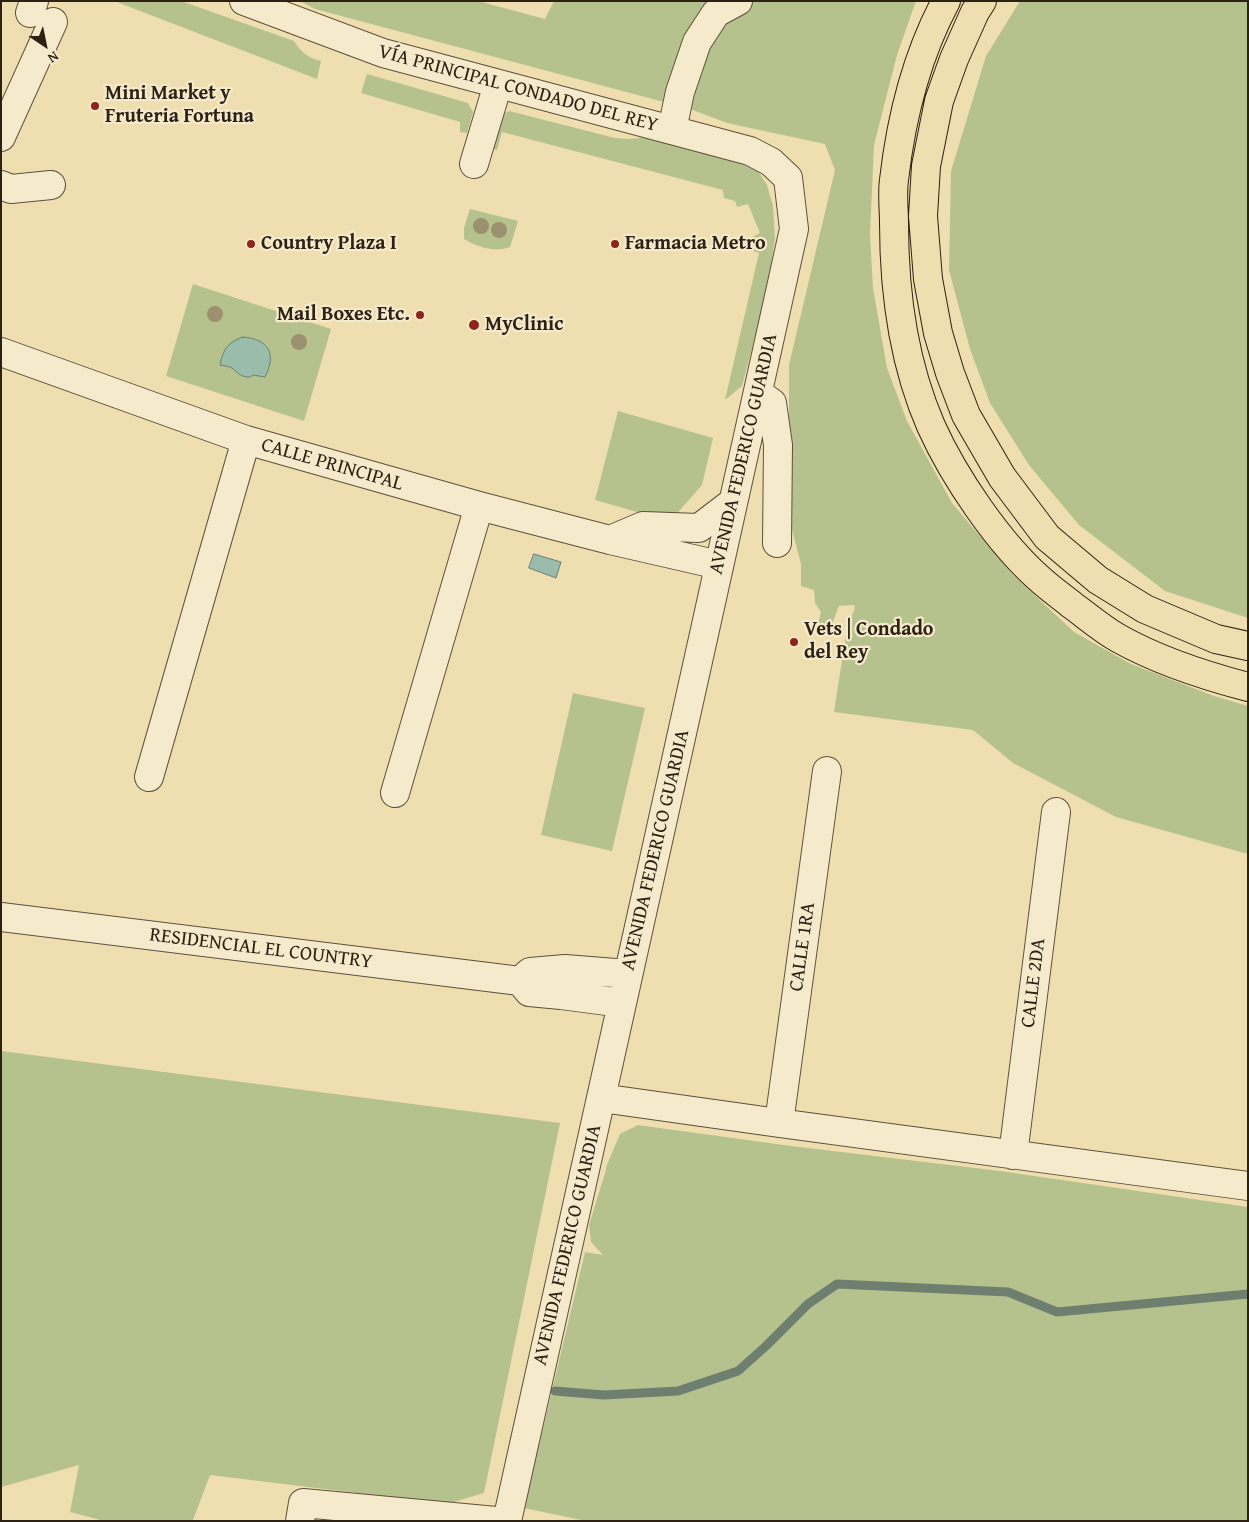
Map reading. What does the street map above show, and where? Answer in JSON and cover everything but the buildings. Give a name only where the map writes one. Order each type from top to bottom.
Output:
[{"type":"highway","points":[[946,1],[935,22],[918,71],[903,125],[894,182],[895,281],[903,335],[915,381],[932,427],[955,471],[977,506],[1001,538],[1040,580],[1118,638],[1159,657],[1248,687]]},
{"type":"highway","points":[[982,1],[974,12],[954,59],[940,101],[926,166],[923,216],[928,279],[938,333],[950,373],[966,415],[1002,477],[1047,537],[1098,580],[1145,609],[1216,639],[1248,646]]},
{"type":"street","name":"VÍA PRINCIPAL CONDADO DEL REY","points":[[244,1],[383,53],[750,151],[771,162],[788,178]]},
{"type":"street","points":[[672,130],[680,92],[697,42],[716,13],[738,1]]},
{"type":"street","points":[[1,137],[39,12]]},
{"type":"street","points":[[474,164],[498,84]]},
{"type":"street","name":"AVENIDA FEDERICO GUARDIA","points":[[507,1521],[794,229],[788,178]]},
{"type":"street","points":[[1,185],[11,189],[52,185]]},
{"type":"street","name":"CALLE PRINCIPAL","points":[[1,352],[246,440],[479,506],[670,555],[719,565]]},
{"type":"street","points":[[758,393],[772,403],[778,445],[777,543]]},
{"type":"street","points":[[149,777],[246,440]]},
{"type":"street","points":[[610,540],[642,526],[699,528],[733,502]]},
{"type":"street","points":[[395,793],[479,506]]},
{"type":"street","name":"CALLE 1RA","points":[[779,1124],[827,771]]},
{"type":"street","name":"CALLE 2DA","points":[[1013,1155],[1056,812]]},
{"type":"street","name":"RESIDENCIAL EL COUNTRY","points":[[1,917],[520,981],[529,992],[561,994],[622,1003]]},
{"type":"street","points":[[520,981],[530,972],[565,969],[628,974]]},
{"type":"street","points":[[601,1098],[1013,1155],[1247,1183]]},
{"type":"street","points":[[300,1521],[304,1504],[496,1521]]},
{"type":"green space","points":[[114,1],[184,2],[294,41],[305,54],[321,61],[317,79]]},
{"type":"green space","points":[[300,1],[478,1],[545,19],[554,1],[916,1],[897,55],[874,145],[870,235],[873,288],[887,368],[907,421],[952,503],[1013,575],[1074,632],[1131,664],[1214,696],[1248,706],[1248,854],[1116,817],[1013,763],[973,730],[834,712],[847,628],[855,608],[854,605],[839,606],[831,627],[818,624],[821,612],[815,603],[814,590],[801,586],[801,564],[789,518],[789,365],[835,170],[825,144],[727,123],[690,109],[315,9]]},
{"type":"green space","points":[[1020,1],[1248,1],[1248,618],[1165,591],[1079,525],[1029,465],[990,403],[970,349],[949,270],[951,171],[986,56]]},
{"type":"green space","points":[[367,74],[468,103],[473,112],[467,133],[460,132],[460,122],[361,93]]},
{"type":"green space","points":[[509,111],[615,138],[649,137],[745,163],[758,171],[767,185],[773,206],[775,239],[766,295],[742,386],[725,400],[759,253],[746,249],[743,245],[746,240],[760,233],[748,204],[737,207],[735,201],[724,198],[723,190],[502,132],[497,150],[490,148],[499,116]]},
{"type":"green space","points":[[470,209],[518,221],[510,247],[505,249],[487,248],[464,239],[464,228]]},
{"type":"green space","points":[[193,284],[331,329],[304,421],[166,376]]},
{"type":"green space","points":[[618,411],[713,438],[702,485],[674,517],[653,512],[637,512],[595,500]]},
{"type":"green space","points":[[573,693],[645,708],[612,851],[541,835]]},
{"type":"green space","points":[[1,1051],[560,1123],[484,1493],[447,1504],[210,1475],[193,1520],[104,1521],[70,1512],[79,1465],[1,1487]]},
{"type":"green space","points":[[638,1125],[791,1146],[1000,1171],[1248,1207],[1248,1521],[586,1521],[524,1508],[585,1252],[603,1255],[591,1242],[589,1225],[606,1167],[620,1134]]},
{"type":"shaded area","points":[[243,337],[259,341],[265,344],[268,349],[270,361],[265,377],[240,375],[231,367],[220,365],[227,347]]},
{"type":"shaded area","points":[[534,554],[561,562],[556,578],[529,568]]},
{"type":"waterway","points":[[555,1391],[604,1395],[678,1391],[738,1371],[808,1304],[837,1284],[1008,1292],[1057,1312],[1248,1294]]},
{"type":"place","name":"Mini Market y Fruteria Fortuna","points":[[95,106]]},
{"type":"place","name":"Country Plaza I","points":[[251,244]]},
{"type":"place","name":"Farmacia Metro","points":[[615,244]]},
{"type":"place","name":"Mail Boxes Etc.","points":[[420,315]]},
{"type":"place","name":"MyClinic","points":[[474,325]]},
{"type":"place","name":"Vets | Condado del Rey","points":[[794,642]]}]
